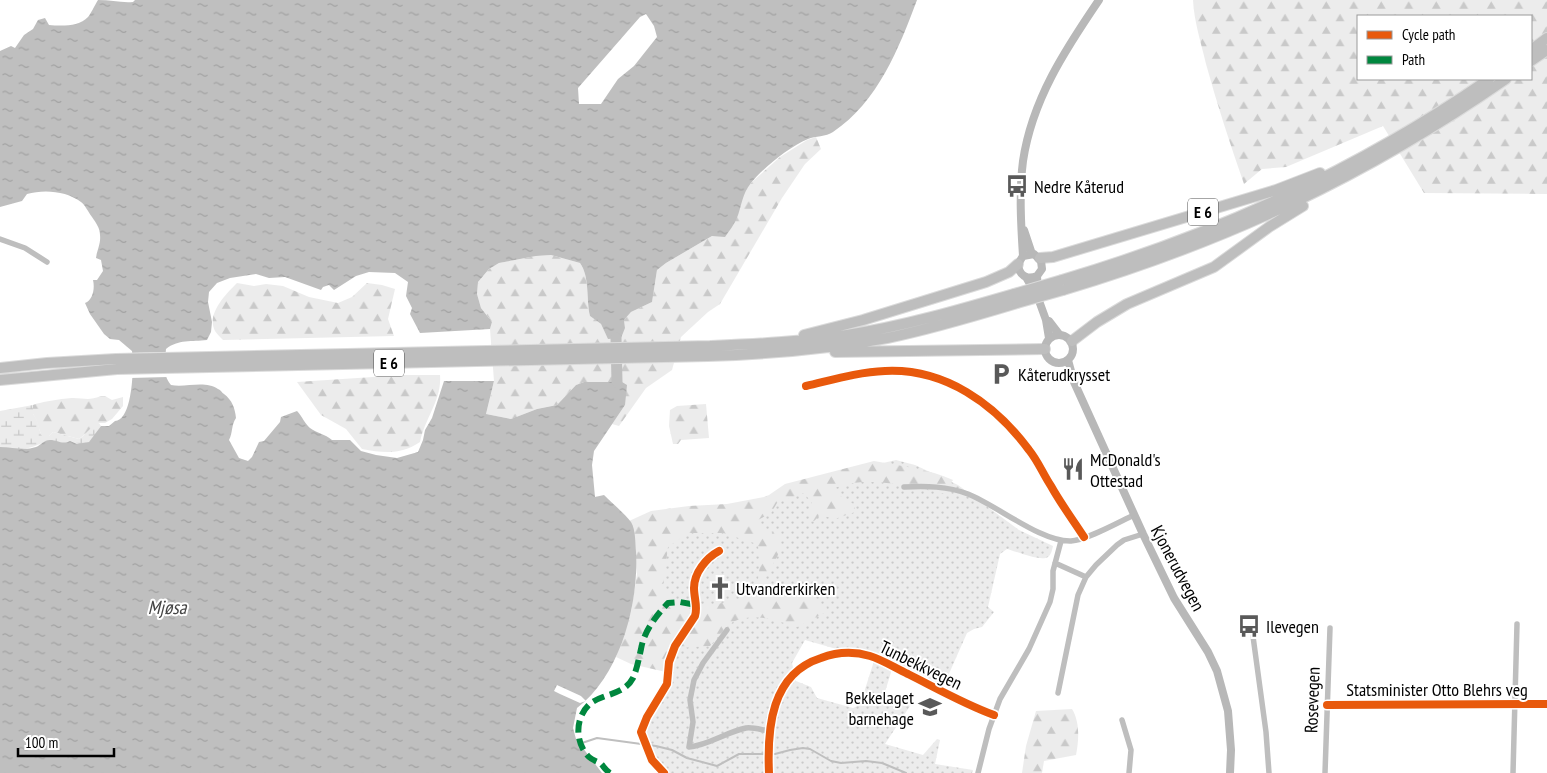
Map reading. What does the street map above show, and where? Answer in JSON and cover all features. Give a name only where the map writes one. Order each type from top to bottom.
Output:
[{"type":"highway","points":[[1532,49],[1547,38]]},
{"type":"highway","points":[[1532,61],[1547,50]]},
{"type":"highway","name":"E 6","points":[[1063,285],[1226,223],[1282,198],[1364,157],[1427,120],[1487,80]]},
{"type":"highway","name":"E 6","points":[[0,368],[47,363],[179,363],[636,352],[726,355],[779,347],[836,346],[889,337],[928,328],[1063,285],[1128,270],[1202,244],[1332,185],[1430,129],[1504,80]]},
{"type":"highway","name":"E 6","points":[[1036,256],[1053,257],[1262,195],[1364,157]]},
{"type":"highway","name":"E 6","points":[[1072,341],[1097,322],[1127,304],[1214,266],[1285,216],[1310,202],[1332,185]]},
{"type":"highway","name":"E 6","points":[[779,347],[986,282],[1009,272],[1021,260]]},
{"type":"highway","name":"E 6","points":[[779,347],[830,353],[1045,349]]},
{"type":"highway","name":"E 6","points":[[0,380],[117,364]]},
{"type":"main road","points":[[1045,349],[1049,338],[1046,320],[1038,298],[1026,277],[1020,272],[1023,162],[1033,120],[1047,84],[1060,59],[1099,0]]},
{"type":"main road","points":[[1022,226],[1036,256],[1042,263],[1042,269],[1037,276],[1032,278],[1026,277]]},
{"type":"main road","points":[[1021,260],[1036,256]]},
{"type":"main road","points":[[1037,276],[1038,298]]},
{"type":"main road","points":[[1046,320],[1049,321],[1059,334]]},
{"type":"main road","points":[[1049,338],[1059,334],[1072,341],[1073,353],[1065,362]]},
{"type":"main road","name":"Kjonerudvegen","points":[[1045,349],[1049,359],[1053,362],[1065,362],[1134,515],[1174,598],[1208,652],[1217,671],[1228,711],[1230,773]]},
{"type":"street","points":[[0,239],[25,248],[47,262]]},
{"type":"street","points":[[806,386],[844,377],[886,371],[916,373],[959,386],[988,406],[1015,431],[1031,452],[1084,538]]},
{"type":"street","points":[[904,487],[933,486],[965,494],[1035,530],[1061,541],[1084,538],[1134,515]]},
{"type":"street","points":[[1058,693],[1078,596],[1086,577],[1096,564],[1117,545],[1124,540],[1143,534]]},
{"type":"street","points":[[978,773],[989,729],[1000,699],[1024,657],[1050,602],[1055,563],[1061,541]]},
{"type":"street","points":[[1055,563],[1086,577]]},
{"type":"street","points":[[1512,773],[1517,624]]},
{"type":"street","name":"Rosevegen","points":[[1325,773],[1330,628]]},
{"type":"street","points":[[1252,629],[1269,773]]},
{"type":"street","points":[[727,630],[703,663],[694,680],[690,700],[693,722],[690,747],[700,746],[747,728],[770,731]]},
{"type":"street","name":"Tunbekkvegen","points":[[769,773],[768,745],[770,731],[782,688],[791,676],[810,661],[829,655],[845,652],[876,658],[963,702],[994,715]]},
{"type":"street","name":"Statsminister Otto Blehrs veg","points":[[1327,705],[1547,704]]},
{"type":"street","points":[[1122,720],[1130,750],[1129,773]]},
{"type":"green space","points":[[1193,0],[1547,0],[1547,194],[1424,193],[1383,126],[1286,167],[1262,169],[1244,184],[1210,79],[1198,32]]},
{"type":"green space","points":[[816,137],[821,149],[805,164],[782,198],[720,304],[708,312],[681,337],[672,370],[646,388],[619,426],[612,424],[625,405],[622,382],[584,382],[576,385],[557,405],[537,409],[511,419],[486,414],[494,381],[490,329],[492,322],[481,308],[477,294],[478,282],[489,269],[499,263],[551,255],[580,263],[587,281],[590,316],[601,324],[607,336],[625,328],[624,320],[631,312],[652,302],[657,270],[737,218],[743,193],[752,182],[780,157],[807,140]]},
{"type":"green space","points":[[237,283],[254,286],[266,284],[283,286],[309,297],[338,303],[352,297],[367,283],[395,289],[388,319],[394,336],[223,340],[215,331],[213,318],[218,305]]},
{"type":"green space","points":[[403,375],[440,375],[440,384],[436,401],[420,442],[406,449],[392,452],[362,449],[346,429],[321,415],[297,382]]},
{"type":"green space","points":[[101,396],[112,400],[123,397],[123,406],[112,419],[105,423],[99,423],[79,439],[53,432],[49,436],[42,436],[33,414],[33,405],[59,399],[90,399]]},
{"type":"green space","points":[[706,404],[709,438],[681,440],[678,444],[673,444],[669,426],[670,410],[677,406]]},
{"type":"green space","points":[[33,405],[33,414],[42,436],[49,436],[53,432],[79,439],[96,424],[99,423],[101,426],[92,440],[85,444],[65,444],[52,441],[21,449],[0,447],[0,411]]},
{"type":"green space","points":[[896,460],[915,465],[958,485],[1019,530],[1053,546],[1051,554],[1048,557],[1040,558],[1007,549],[1000,554],[988,607],[994,612],[982,627],[967,633],[944,685],[940,687],[872,653],[833,648],[805,640],[792,663],[796,681],[811,687],[817,698],[853,708],[860,705],[874,661],[892,669],[885,692],[910,706],[885,744],[923,755],[937,739],[940,740],[935,764],[973,770],[972,773],[662,773],[647,756],[644,728],[671,682],[672,658],[660,606],[657,516],[763,502],[784,486]]},
{"type":"green space","points":[[874,461],[914,468],[944,476],[953,480],[951,483],[954,488],[946,494],[889,483],[860,482],[846,485],[832,489],[855,505],[855,512],[835,519],[820,515],[813,522],[810,516],[812,503],[804,493],[777,503],[771,513],[758,520],[755,524],[779,536],[779,553],[766,577],[767,585],[810,596],[830,610],[797,627],[758,617],[743,618],[732,622],[710,646],[678,648],[666,672],[631,664],[616,657],[631,612],[637,574],[629,521],[651,511],[727,504],[764,497],[785,484]],"holes":[[[688,533],[723,533],[757,544],[761,555],[756,597],[746,597],[710,606],[673,600],[663,585],[668,547]]]},
{"type":"green space","points":[[1072,709],[1075,714],[1078,731],[1076,755],[1044,761],[1042,773],[1022,773],[1026,746],[1036,711]]},
{"type":"water","name":"Mjøsa","points":[[98,0],[133,2],[135,0],[917,0],[903,37],[885,73],[863,105],[849,120],[833,132],[801,143],[785,152],[762,171],[748,187],[737,218],[725,237],[712,236],[657,270],[652,302],[631,312],[624,320],[625,328],[621,338],[608,339],[601,324],[590,316],[587,281],[580,263],[551,255],[499,263],[489,269],[478,282],[477,294],[481,308],[492,322],[490,329],[420,333],[410,314],[412,308],[406,296],[408,282],[395,273],[369,272],[356,276],[334,290],[329,285],[321,290],[285,277],[269,278],[256,274],[230,278],[217,283],[209,292],[208,302],[212,322],[211,332],[207,340],[180,342],[166,349],[165,372],[171,385],[213,386],[229,399],[234,408],[236,418],[229,440],[239,458],[248,461],[259,442],[264,441],[280,422],[281,417],[297,411],[313,430],[332,440],[350,440],[361,451],[397,458],[418,452],[444,381],[494,381],[486,414],[511,419],[537,409],[557,405],[576,385],[584,382],[622,382],[627,385],[625,405],[594,451],[592,465],[595,497],[604,495],[633,525],[636,552],[634,594],[624,637],[615,658],[605,677],[592,694],[577,708],[573,728],[576,739],[602,773],[0,773],[0,447],[32,448],[50,440],[70,441],[77,444],[89,442],[101,426],[109,426],[126,412],[131,391],[133,368],[132,351],[119,340],[110,339],[104,334],[85,303],[93,293],[93,280],[97,280],[103,271],[101,260],[96,258],[100,241],[99,230],[84,205],[69,195],[48,191],[27,194],[22,201],[0,207],[0,51],[11,46],[15,48],[24,35],[33,29],[38,20],[45,18],[49,25],[80,23],[88,17]],"holes":[[[646,14],[654,26],[657,37],[634,66],[618,79],[601,104],[579,104],[578,88],[640,17]]]},
{"type":"pier","points":[[168,352],[168,377],[130,378],[129,353]]},
{"type":"pier","points":[[557,685],[581,696],[586,701],[580,703],[554,691]]},
{"type":"waterway","points":[[616,338],[617,382]]},
{"type":"waterway","points":[[579,744],[597,738],[656,746],[672,750],[687,758],[717,766],[739,754],[775,754],[803,748],[810,749],[831,761],[841,763],[866,761],[882,763],[906,773]]},
{"type":"marked path","points":[[610,773],[584,751],[578,729],[582,715],[591,703],[619,691],[629,684],[636,671],[648,630],[668,603],[680,602],[696,605]]},
{"type":"cycle path","points":[[806,386],[865,373],[885,371],[907,372],[928,376],[967,392],[1001,418],[1016,433],[1035,459],[1084,537]]},
{"type":"cycle path","points":[[664,773],[652,760],[641,732],[647,717],[667,684],[669,662],[675,646],[695,616],[694,588],[698,572],[705,562],[719,551]]},
{"type":"cycle path","points":[[769,773],[771,721],[782,690],[791,676],[804,666],[827,656],[839,653],[864,654],[994,715]]},
{"type":"cycle path","points":[[1327,705],[1547,704]]},
{"type":"place","name":"Nedre Kåterud","points":[[1017,186]]},
{"type":"place","name":"Kåterudkrysset","points":[[1001,374]]},
{"type":"place","name":"McDonald's Ottestad","points":[[1073,469]]},
{"type":"place","name":"Utvandrerkirken","points":[[720,588]]},
{"type":"place","name":"Ilevegen","points":[[1249,626]]},
{"type":"place","name":"Bekkelaget barnehage","points":[[930,707]]}]
